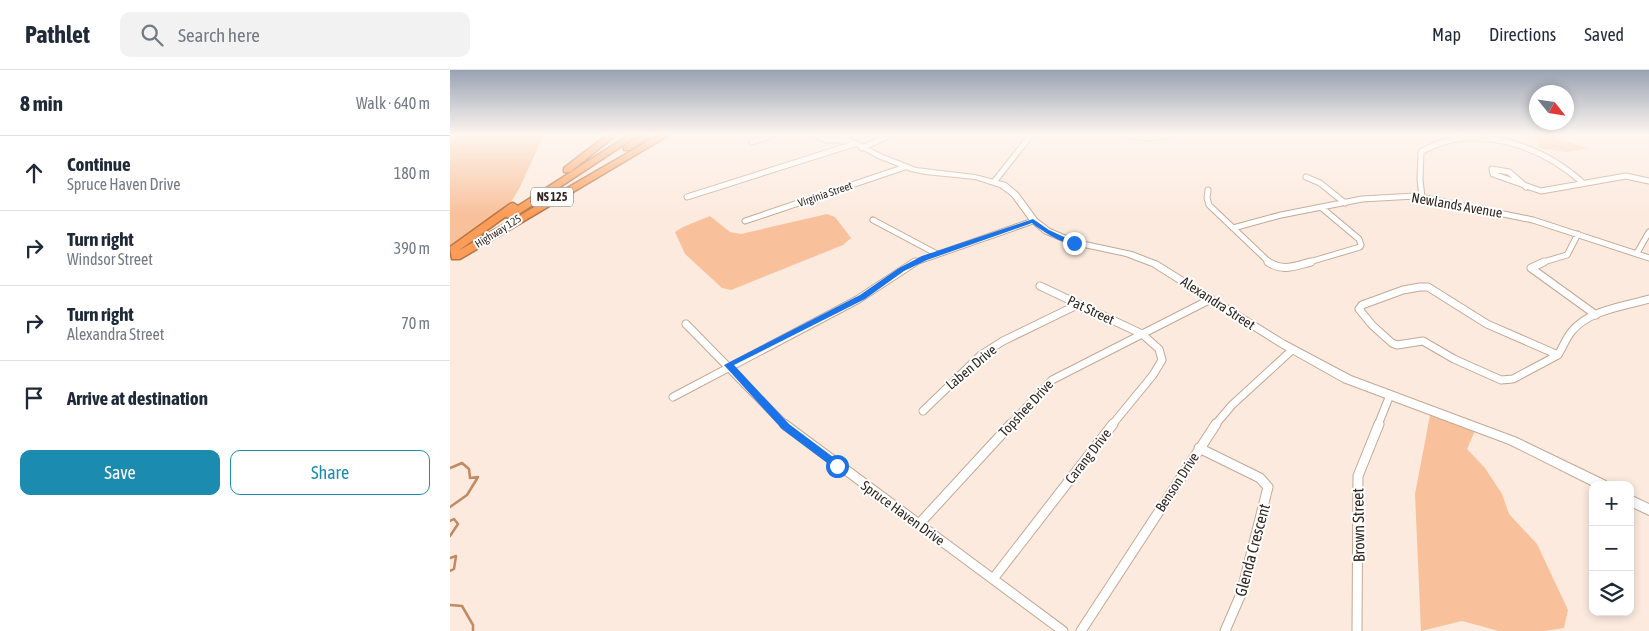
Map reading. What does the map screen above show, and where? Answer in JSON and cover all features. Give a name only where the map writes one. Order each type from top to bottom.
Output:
[{"type":"highway","points":[[451,255],[578,161]]},
{"type":"highway","name":"Highway 125","points":[[451,255],[596,161]]},
{"type":"highway","name":"Highway 125","points":[[451,255],[603,161]]},
{"type":"highway","points":[[451,255],[618,161]]},
{"type":"main road","name":"Alexandra Street","points":[[894,161],[927,172],[994,182],[1005,186],[1013,192],[1033,221],[1046,231],[1069,241],[1154,263],[1292,350],[1347,379],[1514,441],[1594,481]]},
{"type":"main road","points":[[1634,502],[1649,510]]},
{"type":"street","points":[[687,197],[807,161]]},
{"type":"street","points":[[994,182],[1010,161]]},
{"type":"street","points":[[1421,161],[1422,197]]},
{"type":"street","points":[[1555,161],[1583,183]]},
{"type":"street","name":"Virginia Street","points":[[745,221],[905,166]]},
{"type":"street","points":[[1526,187],[1509,172],[1497,169],[1492,170],[1493,174],[1526,187],[1547,192],[1583,183],[1626,176],[1649,181]]},
{"type":"street","points":[[1306,177],[1320,183],[1345,203]]},
{"type":"street","points":[[1208,190],[1208,202],[1266,261],[1278,268],[1287,268],[1311,262],[1360,247],[1359,239],[1322,208]]},
{"type":"street","name":"Newlands Avenue","points":[[1232,228],[1281,215],[1381,197],[1422,197],[1533,220],[1649,258]]},
{"type":"street","points":[[873,220],[936,254]]},
{"type":"street","points":[[673,397],[728,365],[862,297],[897,272],[918,260],[1033,221]]},
{"type":"street","points":[[1637,254],[1649,232]]},
{"type":"street","points":[[1578,234],[1567,255],[1533,265],[1531,268],[1596,315]]},
{"type":"street","name":"Pat Street","points":[[1040,286],[1142,334]]},
{"type":"street","points":[[1558,355],[1487,324],[1428,287],[1406,290],[1360,306],[1359,309],[1363,316],[1392,343],[1422,341],[1481,373],[1506,381],[1531,371],[1558,355],[1572,331],[1596,315],[1649,299]]},
{"type":"street","name":"Topshee Drive","points":[[920,524],[1052,380],[1211,299]]},
{"type":"street","name":"Laben Drive","points":[[922,410],[981,355],[1003,341],[1079,304]]},
{"type":"street","name":"Spruce Haven Drive","points":[[686,324],[786,426],[1063,631]]},
{"type":"street","name":"Carang Drive","points":[[993,580],[1160,365],[1162,360],[1161,351],[1142,334]]},
{"type":"street","name":"Benson Drive","points":[[1081,631],[1212,427],[1232,404],[1292,350]]},
{"type":"street","name":"Brown Street","points":[[1358,631],[1359,509],[1357,484],[1362,463],[1390,395]]},
{"type":"street","name":"Glenda Crescent","points":[[1199,448],[1260,478],[1268,487],[1241,594],[1225,631]]},
{"type":"shaded area","points":[[450,161],[532,161],[520,187],[502,217],[450,246]]},
{"type":"shaded area","points":[[827,214],[835,217],[851,238],[843,245],[731,290],[722,288],[685,254],[675,232],[710,216],[730,232],[741,234]]},
{"type":"shaded area","points":[[1431,410],[1477,426],[1467,449],[1485,468],[1502,494],[1509,514],[1537,544],[1568,610],[1564,628],[1544,631],[1499,631],[1462,621],[1421,631],[1415,494]]},
{"type":"waterway","points":[[450,468],[462,463],[469,469],[470,478],[478,477],[467,495],[450,507]]},
{"type":"waterway","points":[[450,521],[454,519],[458,524],[450,536]]},
{"type":"waterway","points":[[450,558],[456,556],[454,569],[450,571]]},
{"type":"waterway","points":[[450,605],[462,606],[473,625],[473,631]]},
{"type":"route","points":[[837,466],[786,426],[728,365],[862,297],[918,260],[1033,221],[1046,231],[1074,243]]}]
